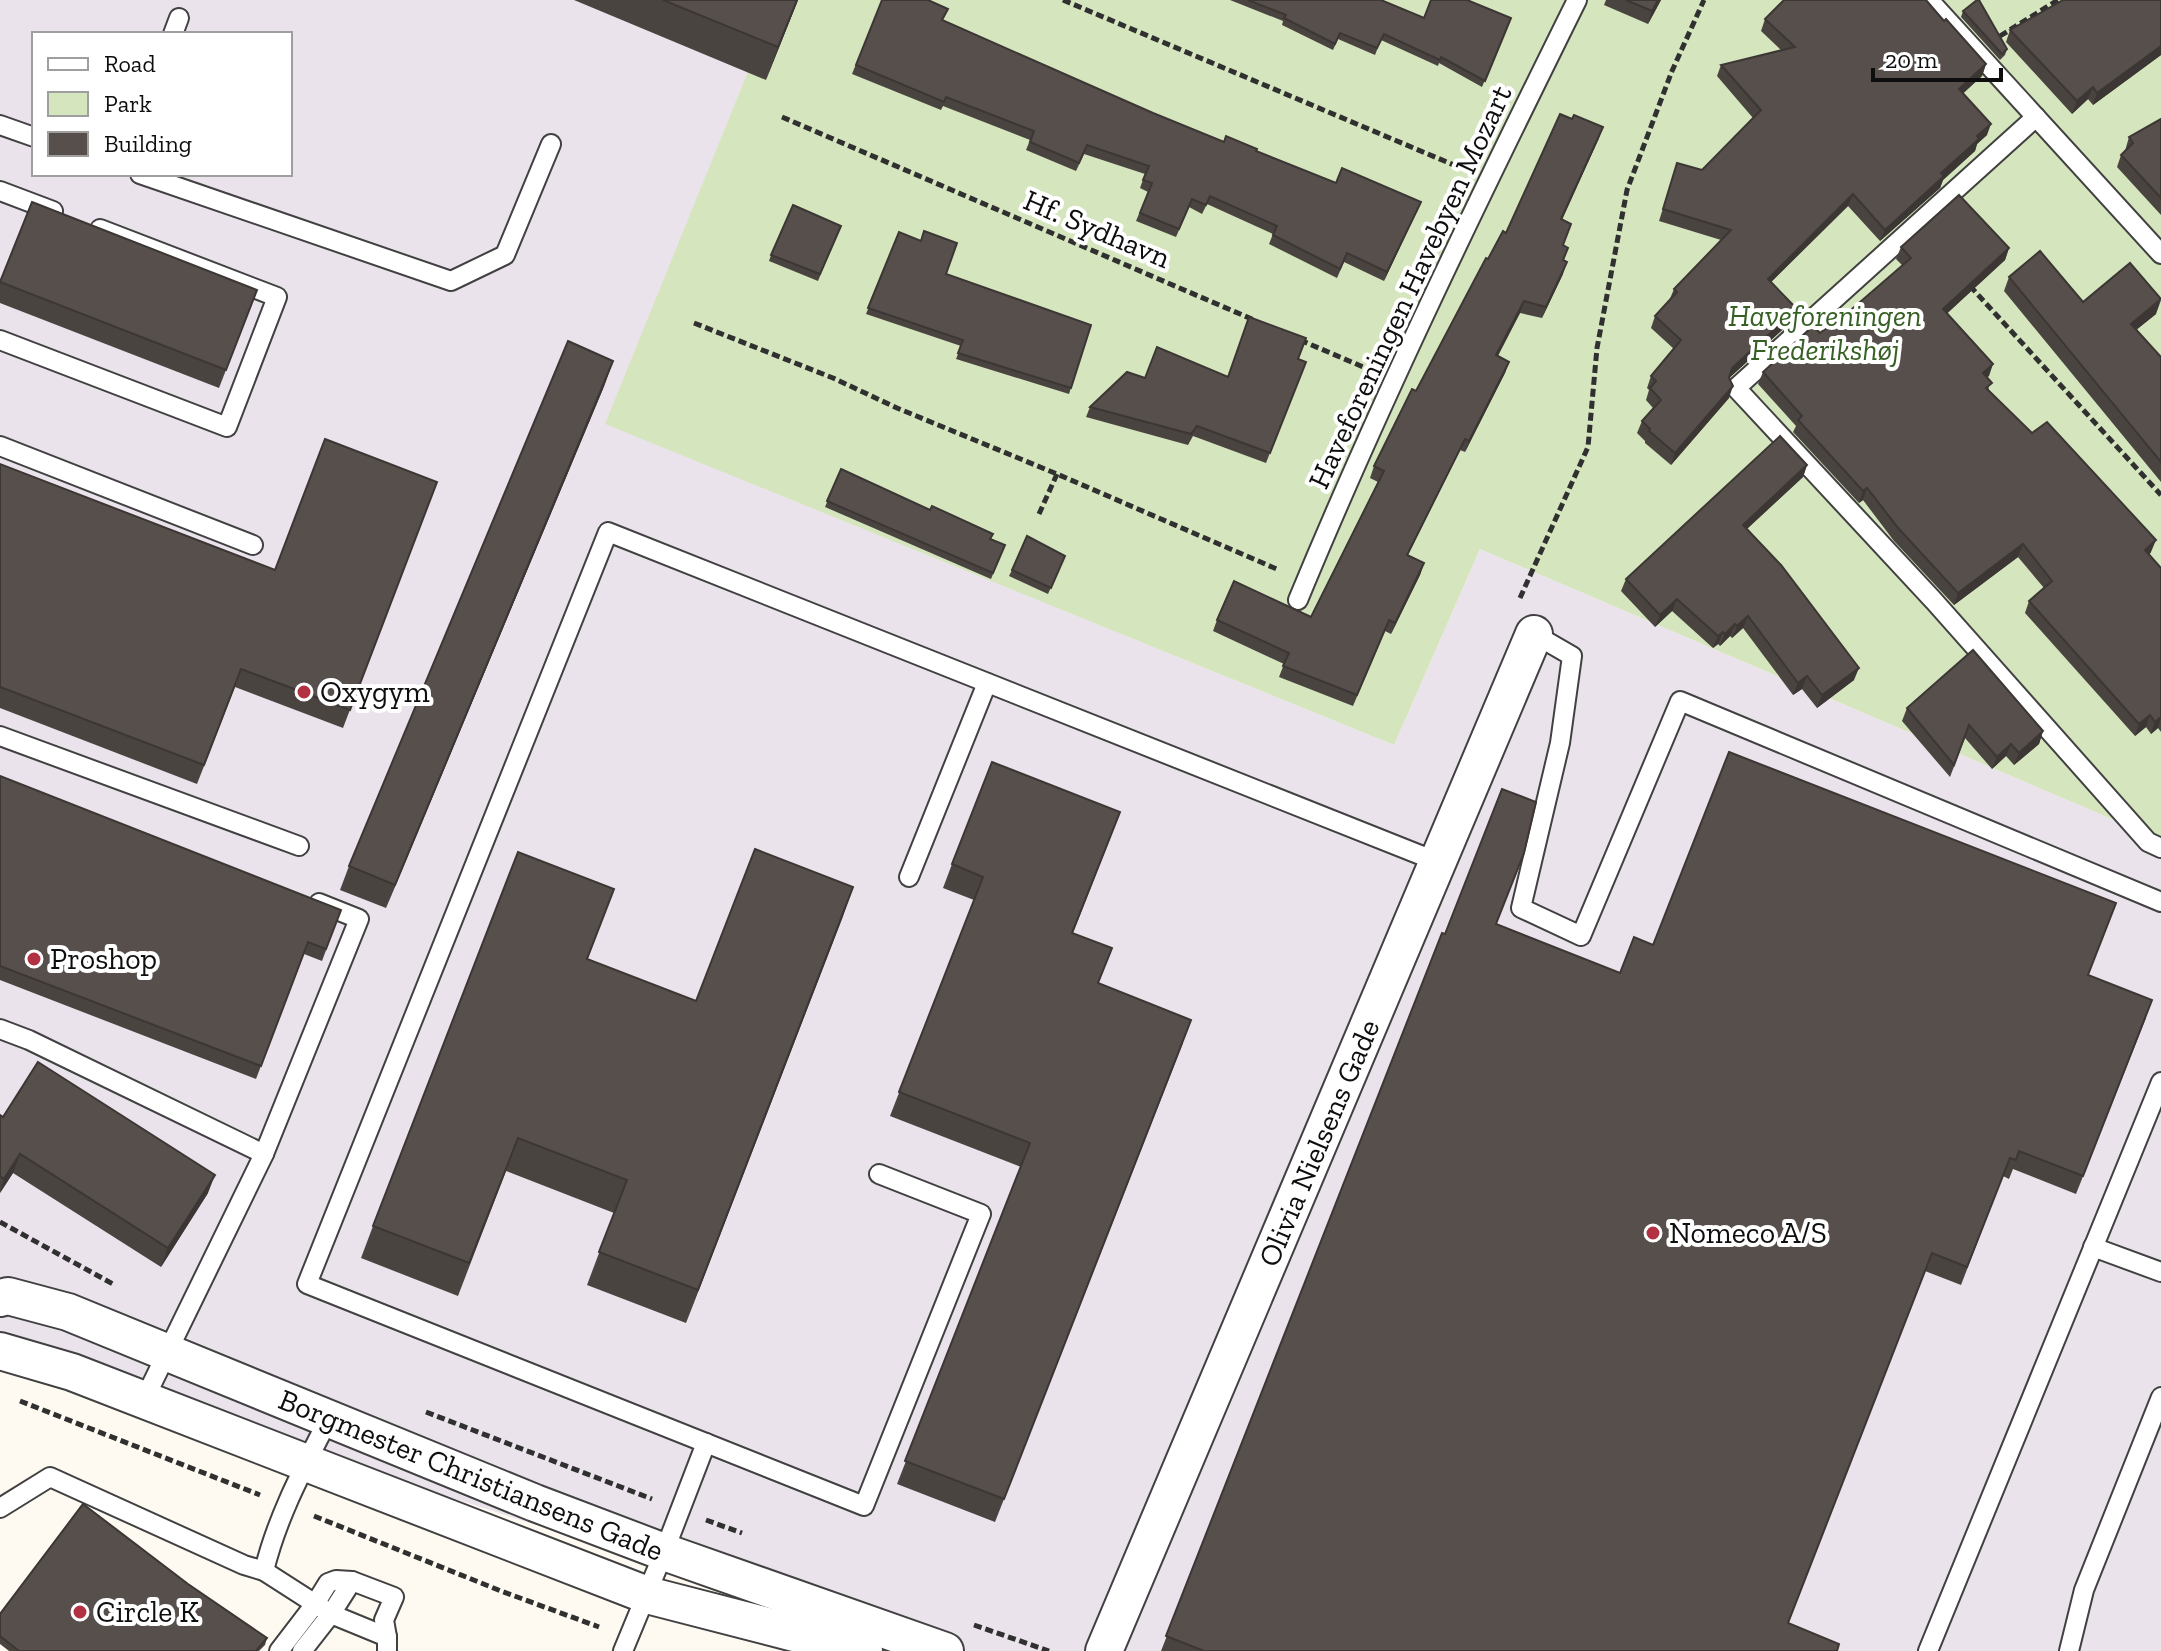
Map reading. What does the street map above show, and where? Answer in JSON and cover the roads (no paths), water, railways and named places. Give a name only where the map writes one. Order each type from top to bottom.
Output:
[{"type":"street","name":"Olivia Nielsens Gade","points":[[1104,1651],[1534,634]]},
{"type":"street","name":"Borgmester Christiansens Gade","points":[[3,1304],[68,1312],[520,1497],[664,1552],[945,1651]]},
{"type":"street","name":"Borgmester Christiansens Gade","points":[[0,1351],[72,1372],[647,1595],[864,1651]]},
{"type":"lane","name":"Haveforeningen Havebyen Mozart","points":[[1298,600],[1488,179],[1577,0]]},
{"type":"lane","points":[[1929,0],[2161,254]]},
{"type":"lane","points":[[2036,117],[1736,388],[1934,601],[2148,842],[2161,848]]},
{"type":"lane","points":[[0,125],[32,136]]},
{"type":"lane","points":[[146,176],[451,281],[505,255],[551,144]]},
{"type":"lane","points":[[0,191],[277,297],[227,427],[0,340]]},
{"type":"lane","points":[[0,446],[253,545]]},
{"type":"lane","points":[[879,1174],[981,1214],[864,1506],[307,1284],[608,532],[1438,862]]},
{"type":"lane","points":[[1534,634],[1572,656],[1560,743],[1521,908],[1581,936],[1680,701],[2161,902]]},
{"type":"lane","points":[[909,877],[987,683]]},
{"type":"lane","points":[[0,736],[299,846]]},
{"type":"lane","points":[[144,1400],[264,1154],[359,919],[302,896]]},
{"type":"lane","points":[[0,1029],[29,1040],[264,1154]]},
{"type":"lane","points":[[1928,1651],[2161,1082]]},
{"type":"lane","points":[[2093,1247],[2161,1272]]},
{"type":"lane","points":[[2069,1651],[2084,1590],[2161,1397]]},
{"type":"lane","points":[[264,1571],[285,1504],[328,1420]]},
{"type":"lane","points":[[626,1645],[706,1443]]},
{"type":"lane","points":[[0,1508],[50,1477],[244,1565],[264,1571],[323,1609],[387,1644]]},
{"type":"lane","points":[[302,1651],[323,1609],[328,1583],[336,1580],[352,1581],[394,1597],[384,1620],[387,1644]]},
{"type":"lane","points":[[279,1651],[323,1609]]},
{"type":"place","name":"Oxygym","points":[[304,692]]},
{"type":"place","name":"Proshop","points":[[34,959]]},
{"type":"place","name":"Nomeco A/S","points":[[1653,1233]]},
{"type":"place","name":"Circle K","points":[[80,1612]]},
{"type":"park label","name":"Haveforeningen Frederikshøj","points":[[1825,333]]}]
